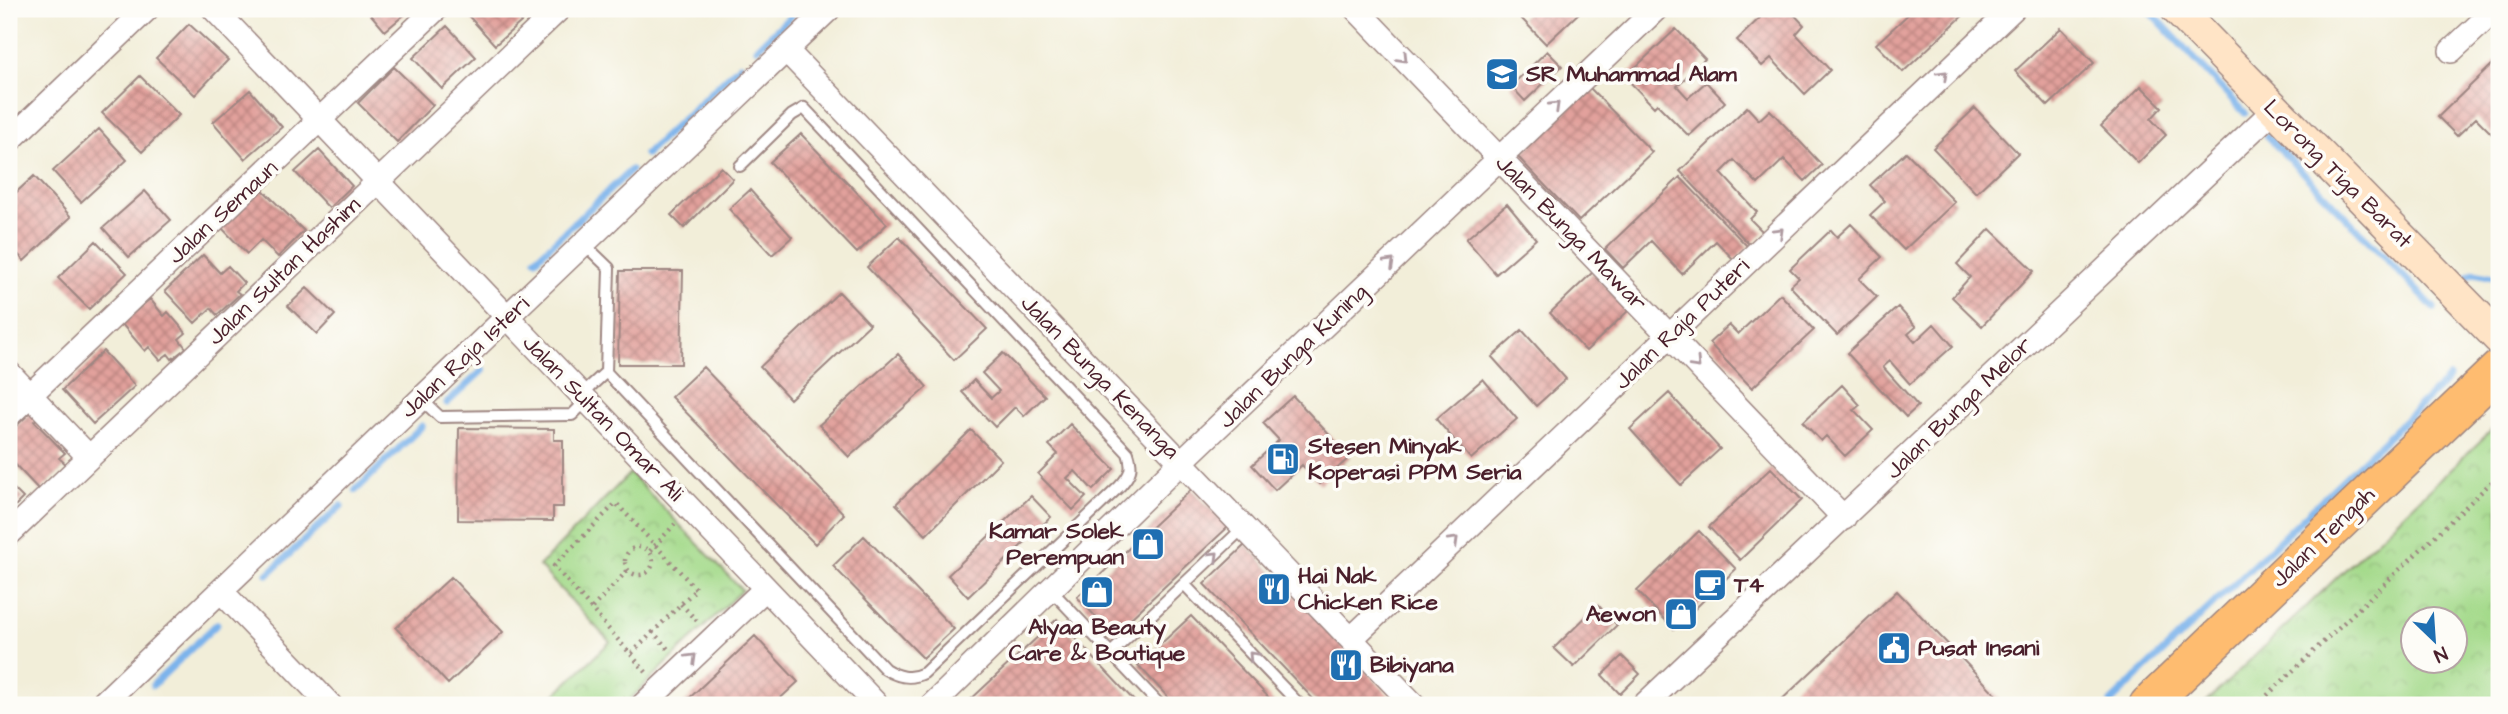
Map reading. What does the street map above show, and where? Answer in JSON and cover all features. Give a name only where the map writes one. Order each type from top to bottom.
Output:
[{"type":"main road","name":"Lorong Tiga Barat","points":[[2177,9],[2499,338]]},
{"type":"main road","name":"Jalan Tengah","points":[[2148,705],[2499,369]]},
{"type":"street","points":[[9,141],[147,9]]},
{"type":"street","name":"Jalan Sultan Omar Ali","points":[[214,9],[877,705]]},
{"type":"street","name":"Jalan Semaun","points":[[9,415],[436,9]]},
{"type":"street","name":"Jalan Sultan Hashim","points":[[9,534],[559,9]]},
{"type":"street","name":"Jalan Raja Isteri","points":[[101,705],[829,9]]},
{"type":"street","name":"Jalan Bunga Mawar","points":[[1356,9],[1844,518]]},
{"type":"street","name":"Jalan Bunga Kuning","points":[[940,703],[1181,462],[1656,9]]},
{"type":"street","name":"Jalan Raja Puteri","points":[[1351,639],[2013,9]]},
{"type":"street","points":[[2451,51],[2496,9]]},
{"type":"street","name":"Jalan Bunga Kenanga","points":[[786,50],[1414,705]]},
{"type":"street","name":"Jalan Bunga Melor","points":[[1644,705],[2274,110]]},
{"type":"street","points":[[9,373],[89,457]]},
{"type":"street","points":[[637,696],[684,666],[765,589]]},
{"type":"street","points":[[221,591],[330,705]]},
{"type":"lane","points":[[606,372],[885,669],[905,678],[924,673],[1129,475],[1132,465],[1120,443],[804,108],[792,115],[740,166]]},
{"type":"lane","points":[[421,398],[440,417],[572,415],[606,372],[608,268],[584,244]]},
{"type":"lane","points":[[1111,653],[1243,528]]},
{"type":"lane","points":[[1184,584],[1300,705]]},
{"type":"lane","points":[[1051,590],[1160,705]]},
{"type":"path","points":[[2257,705],[2499,475]]},
{"type":"path","points":[[632,653],[696,589],[616,503],[554,566],[647,671],[639,678]]},
{"type":"path","points":[[650,551],[690,508]]},
{"type":"path","points":[[641,547],[650,551],[654,559],[649,572],[636,575],[628,570],[626,557],[631,550],[641,547]]},
{"type":"path","points":[[592,608],[628,570]]},
{"type":"path","points":[[653,632],[684,666]]},
{"type":"path","points":[[613,705],[637,696]]},
{"type":"green space","points":[[2499,423],[2499,705],[2203,705]]},
{"type":"green space","points":[[630,473],[742,590],[624,705],[544,705],[610,642],[539,566]]},
{"type":"building","points":[[366,9],[411,9],[385,31]]},
{"type":"building","points":[[536,9],[495,45],[464,11]]},
{"type":"building","points":[[1531,9],[1583,9],[1546,44],[1521,18]]},
{"type":"building","points":[[1769,9],[1789,9],[1804,25],[1796,34],[1830,70],[1805,94],[1771,58],[1762,66],[1737,40]]},
{"type":"building","points":[[1914,9],[1970,9],[1903,72],[1876,44]]},
{"type":"building","points":[[189,24],[228,60],[195,95],[156,58]]},
{"type":"building","points":[[447,26],[476,57],[442,89],[413,58]]},
{"type":"building","points":[[2061,28],[2094,63],[2048,106],[2015,71]]},
{"type":"building","points":[[1676,29],[1705,59],[1677,86],[1688,98],[1706,82],[1725,102],[1689,136],[1657,104],[1654,107],[1625,77]]},
{"type":"building","points":[[1547,51],[1562,66],[1525,101],[1511,86]]},
{"type":"building","points":[[2499,58],[2499,135],[2496,138],[2476,118],[2457,136],[2438,117]]},
{"type":"building","points":[[394,67],[433,105],[397,142],[358,103]]},
{"type":"building","points":[[140,76],[179,115],[142,152],[102,113]]},
{"type":"building","points":[[2141,86],[2162,107],[2151,119],[2166,135],[2138,163],[2101,126]]},
{"type":"building","points":[[1590,88],[1652,152],[1579,221],[1518,157]]},
{"type":"building","points":[[250,90],[282,127],[245,159],[213,122]]},
{"type":"building","points":[[1747,107],[1759,120],[1770,110],[1822,165],[1805,181],[1784,159],[1758,184],[1734,160],[1721,173],[1757,212],[1750,219],[1764,233],[1750,245],[1680,171]]},
{"type":"building","points":[[1975,108],[2018,153],[1976,193],[1933,148]]},
{"type":"building","points":[[99,129],[127,160],[81,202],[53,171]]},
{"type":"building","points":[[801,134],[887,224],[857,253],[770,162]]},
{"type":"building","points":[[319,150],[352,186],[329,208],[295,172]]},
{"type":"building","points":[[1906,152],[1955,202],[1904,250],[1870,215],[1885,201],[1870,185]]},
{"type":"building","points":[[721,167],[733,179],[684,228],[671,215]]},
{"type":"building","points":[[34,176],[71,217],[24,261],[9,244],[9,199]]},
{"type":"building","points":[[1680,177],[1748,247],[1735,261],[1716,241],[1682,274],[1651,241],[1623,268],[1605,249]]},
{"type":"building","points":[[261,188],[304,231],[278,257],[261,240],[247,254],[221,227]]},
{"type":"building","points":[[750,190],[792,237],[772,255],[729,209]]},
{"type":"building","points":[[145,191],[171,220],[129,257],[103,228]]},
{"type":"building","points":[[1507,204],[1536,239],[1496,274],[1466,239]]},
{"type":"building","points":[[1851,224],[1882,257],[1859,279],[1877,297],[1837,335],[1790,286],[1799,278],[1790,269],[1831,230],[1837,237]]},
{"type":"building","points":[[1990,229],[2034,271],[1982,326],[1952,297],[1970,277],[1957,264]]},
{"type":"building","points":[[899,237],[987,329],[954,360],[867,267]]},
{"type":"building","points":[[96,241],[127,273],[89,309],[58,278]]},
{"type":"building","points":[[203,255],[220,273],[228,266],[244,283],[236,291],[240,294],[217,315],[211,308],[195,323],[165,291]]},
{"type":"building","points":[[620,271],[683,271],[681,364],[618,364]]},
{"type":"building","points":[[1593,272],[1629,310],[1586,351],[1550,313]]},
{"type":"building","points":[[307,288],[335,315],[317,334],[288,306]]},
{"type":"building","points":[[839,292],[870,324],[790,399],[760,367]]},
{"type":"building","points":[[1780,294],[1814,330],[1752,388],[1709,343],[1729,325],[1738,334]]},
{"type":"building","points":[[150,299],[164,316],[168,312],[186,333],[179,339],[186,348],[172,359],[168,354],[160,360],[149,347],[145,351],[121,323]]},
{"type":"building","points":[[1898,307],[1916,327],[1908,334],[1915,342],[1934,324],[1953,346],[1910,384],[1890,361],[1883,367],[1918,406],[1906,417],[1847,353]]},
{"type":"building","points":[[1522,330],[1566,379],[1536,406],[1492,357]]},
{"type":"building","points":[[103,351],[135,386],[93,424],[62,390]]},
{"type":"building","points":[[1003,353],[1045,396],[1024,416],[1015,407],[995,427],[962,392],[974,380],[991,398],[999,391],[982,373]]},
{"type":"building","points":[[898,354],[927,387],[849,457],[819,425]]},
{"type":"building","points":[[703,367],[844,514],[815,544],[671,397]]},
{"type":"building","points":[[1483,379],[1517,419],[1471,459],[1436,419]]},
{"type":"building","points":[[1842,385],[1860,405],[1854,410],[1873,430],[1845,456],[1826,436],[1821,441],[1803,422]]},
{"type":"building","points":[[1669,393],[1720,449],[1681,485],[1630,429]]},
{"type":"building","points":[[1293,396],[1350,457],[1320,484],[1302,465],[1275,490],[1252,465],[1279,440],[1263,423]]},
{"type":"building","points":[[33,410],[39,417],[34,421],[65,453],[59,458],[67,465],[40,491],[9,458],[9,433]]},
{"type":"building","points":[[1070,424],[1114,469],[1093,490],[1075,471],[1067,478],[1086,497],[1073,510],[1038,474],[1058,454],[1049,445]]},
{"type":"building","points":[[459,428],[554,429],[554,440],[563,440],[563,507],[553,507],[553,521],[458,520]]},
{"type":"building","points":[[971,430],[1001,460],[926,535],[896,504]]},
{"type":"building","points":[[1771,468],[1802,500],[1740,560],[1709,527]]},
{"type":"building","points":[[9,484],[23,498],[9,512]]},
{"type":"building","points":[[1192,489],[1228,527],[1113,635],[1077,597]]},
{"type":"building","points":[[1031,496],[1051,517],[968,597],[948,575]]},
{"type":"building","points":[[1699,531],[1736,569],[1674,629],[1637,591]]},
{"type":"building","points":[[864,536],[954,629],[923,658],[833,566]]},
{"type":"building","points":[[1246,544],[1398,705],[1319,705],[1204,584]]},
{"type":"building","points":[[451,577],[503,632],[448,684],[396,628]]},
{"type":"building","name":"Pusat Insani","points":[[1897,591],[2006,705],[1776,705]]},
{"type":"building","points":[[1598,605],[1617,625],[1574,667],[1554,648]]},
{"type":"building","points":[[1191,616],[1276,705],[1175,705],[1138,665]]},
{"type":"building","points":[[1057,619],[1138,705],[967,703]]},
{"type":"building","points":[[755,636],[798,682],[773,705],[682,705]]},
{"type":"building","points":[[1622,656],[1640,674],[1620,694],[1602,675]]},
{"type":"waterway","points":[[2148,9],[2245,113]]},
{"type":"waterway","points":[[757,48],[792,15]]},
{"type":"waterway","points":[[646,154],[740,65]]},
{"type":"waterway","points":[[2267,136],[2434,308]]},
{"type":"waterway","points":[[536,259],[631,170]]},
{"type":"waterway","points":[[2467,277],[2474,273],[2499,278]]},
{"type":"waterway","points":[[447,403],[483,370]]},
{"type":"waterway","points":[[2111,702],[2449,378]]},
{"type":"waterway","points":[[356,490],[422,426]]},
{"type":"waterway","points":[[268,574],[341,506]]},
{"type":"waterway","points":[[153,685],[217,624]]},
{"type":"place","name":"SR Muhammad Alam","points":[[1502,74]]},
{"type":"place","name":"Stesen Minyak Koperasi PPM Seria","points":[[1283,459]]},
{"type":"place","name":"Kamar Solek Perempuan","points":[[1148,544]]},
{"type":"place","name":"T4","points":[[1710,585]]},
{"type":"place","name":"Hai Nak Chicken Rice","points":[[1274,589]]},
{"type":"place","name":"Alyaa Beauty Care & Boutique","points":[[1097,592]]},
{"type":"place","name":"Aewon","points":[[1681,614]]},
{"type":"place","name":"Pusat Insani","points":[[1894,648]]},
{"type":"place","name":"Bibiyana","points":[[1346,665]]}]
